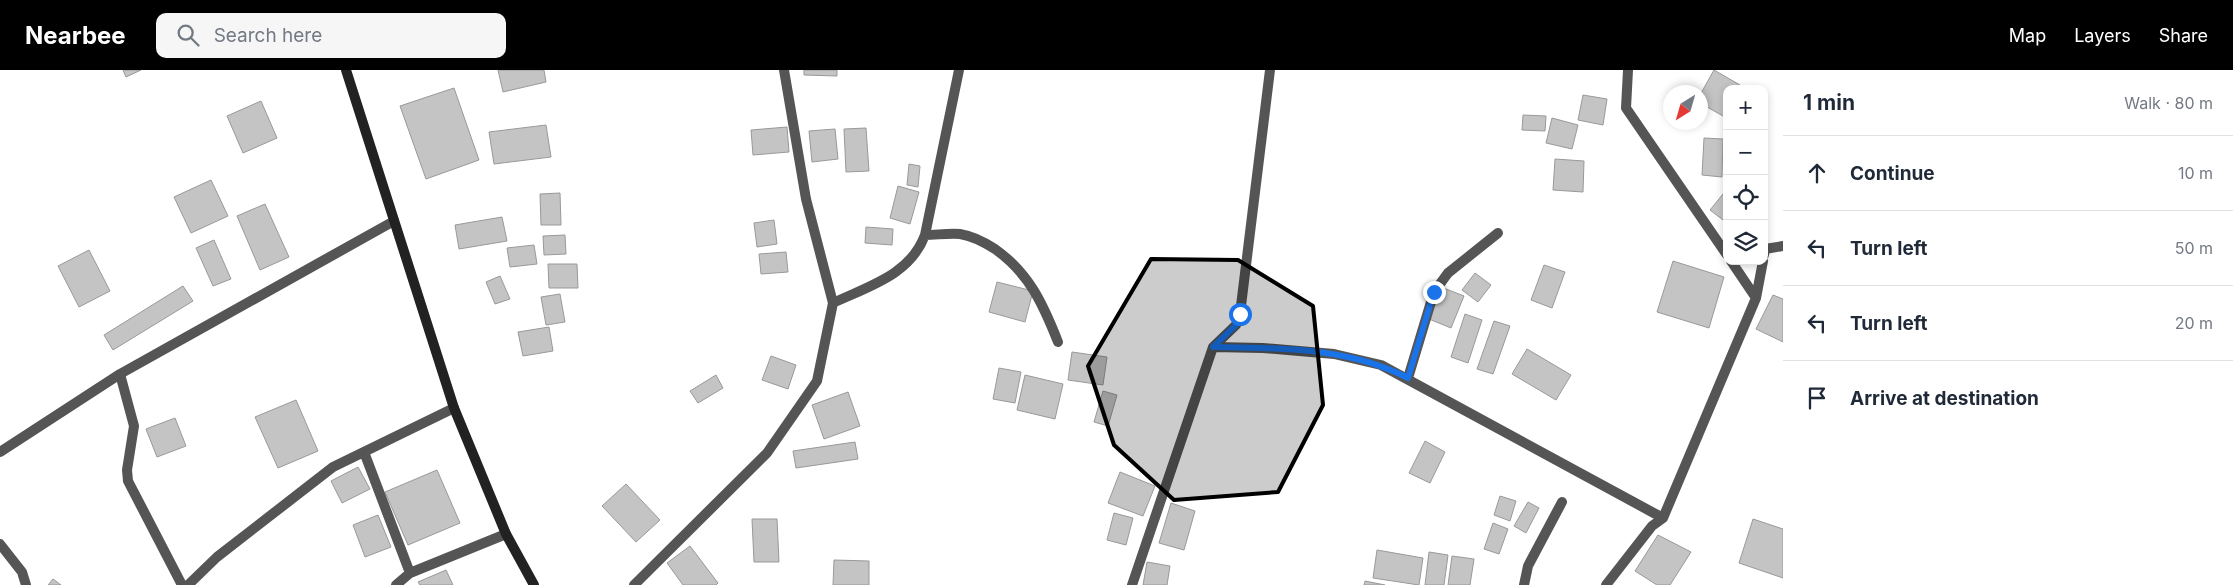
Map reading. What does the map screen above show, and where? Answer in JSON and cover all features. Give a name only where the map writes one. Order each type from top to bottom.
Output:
[{"type":"street","points":[[346,70],[454,408],[506,534],[534,585]]},
{"type":"street","points":[[634,585],[767,453],[817,381],[833,303],[806,199],[784,70]]},
{"type":"street","points":[[833,303],[902,269],[921,246],[925,235],[959,70]]},
{"type":"street","points":[[1132,585],[1213,347],[1236,325],[1240,314],[1270,70]]},
{"type":"street","points":[[1628,70],[1626,108],[1723,249]]},
{"type":"street","points":[[0,452],[120,374],[394,221]]},
{"type":"street","points":[[1408,378],[1434,292],[1448,273],[1498,233]]},
{"type":"street","points":[[925,235],[960,234],[982,241],[1009,259],[1027,278],[1040,298],[1058,342]]},
{"type":"street","points":[[1768,248],[1783,246]]},
{"type":"street","points":[[1734,265],[1756,298]]},
{"type":"street","points":[[1606,585],[1652,526],[1663,518],[1756,298],[1762,265]]},
{"type":"street","points":[[1213,347],[1263,348],[1334,354],[1381,365],[1663,518]]},
{"type":"street","points":[[120,374],[134,426],[127,470],[128,481],[182,585]]},
{"type":"street","points":[[188,585],[217,557],[326,473],[364,452],[454,408]]},
{"type":"street","points":[[364,452],[410,573]]},
{"type":"street","points":[[1524,585],[1528,566],[1562,502]]},
{"type":"street","points":[[396,585],[410,573],[506,534]]},
{"type":"street","points":[[0,544],[22,572],[26,585]]},
{"type":"highlighted area","points":[[1151,259],[1238,260],[1313,306],[1323,405],[1278,492],[1174,500],[1114,445],[1088,366]]},
{"type":"building","points":[[123,70],[141,70],[126,77]]},
{"type":"building","points":[[498,70],[544,70],[546,82],[503,92]]},
{"type":"building","points":[[804,70],[837,70],[837,76],[804,75]]},
{"type":"building","points":[[1714,70],[1740,85],[1723,85],[1723,116],[1708,108],[1708,85],[1706,85]]},
{"type":"building","points":[[454,88],[479,160],[426,179],[400,106]]},
{"type":"building","points":[[1583,95],[1607,99],[1603,125],[1578,120]]},
{"type":"building","points":[[261,101],[277,138],[243,153],[227,116]]},
{"type":"building","points":[[1523,115],[1546,116],[1545,131],[1522,130]]},
{"type":"building","points":[[1552,118],[1578,125],[1572,149],[1546,143]]},
{"type":"building","points":[[546,125],[551,157],[494,164],[489,132]]},
{"type":"building","points":[[787,127],[789,152],[753,155],[751,130]]},
{"type":"building","points":[[866,128],[869,171],[846,172],[844,129]]},
{"type":"building","points":[[835,129],[838,159],[812,162],[809,131]]},
{"type":"building","points":[[1704,138],[1723,139],[1722,177],[1702,175]]},
{"type":"building","points":[[1555,159],[1584,161],[1583,192],[1553,190]]},
{"type":"building","points":[[909,164],[920,166],[918,187],[907,185]]},
{"type":"building","points":[[211,180],[228,216],[191,233],[174,197]]},
{"type":"building","points":[[898,186],[919,192],[910,224],[890,218]]},
{"type":"building","points":[[560,193],[561,225],[541,225],[540,194]]},
{"type":"building","points":[[1723,194],[1723,220],[1710,210]]},
{"type":"building","points":[[265,204],[289,257],[260,270],[237,216]]},
{"type":"building","points":[[502,217],[507,241],[459,249],[455,225]]},
{"type":"building","points":[[774,220],[777,244],[757,247],[754,223]]},
{"type":"building","points":[[866,227],[893,229],[892,245],[865,243]]},
{"type":"building","points":[[565,235],[566,254],[544,255],[543,236]]},
{"type":"building","points":[[214,240],[231,279],[213,286],[196,248]]},
{"type":"building","points":[[534,245],[537,264],[510,267],[507,248]]},
{"type":"building","points":[[89,250],[110,291],[79,307],[58,266]]},
{"type":"building","points":[[786,252],[788,272],[761,274],[759,254]]},
{"type":"building","points":[[1673,261],[1724,277],[1709,328],[1657,312]]},
{"type":"building","points":[[548,264],[577,264],[578,288],[549,288]]},
{"type":"building","points":[[1544,265],[1565,272],[1552,308],[1531,300]]},
{"type":"building","points":[[1475,273],[1491,285],[1478,302],[1462,290]]},
{"type":"building","points":[[500,276],[510,299],[495,304],[486,282]]},
{"type":"building","points":[[997,282],[1033,291],[1025,322],[989,312]]},
{"type":"building","points":[[183,286],[193,301],[113,350],[104,335]]},
{"type":"building","points":[[1441,287],[1464,296],[1451,328],[1429,319]]},
{"type":"building","points":[[560,294],[565,322],[546,325],[541,297]]},
{"type":"building","points":[[1773,295],[1783,299],[1783,342],[1756,329]]},
{"type":"building","points":[[1465,314],[1482,320],[1468,363],[1451,357]]},
{"type":"building","points":[[1494,321],[1510,326],[1493,374],[1477,369]]},
{"type":"building","points":[[549,327],[553,351],[523,356],[518,332]]},
{"type":"building","points":[[1527,349],[1571,375],[1556,400],[1512,374]]},
{"type":"building","points":[[1072,352],[1107,357],[1103,385],[1068,380]]},
{"type":"building","points":[[771,356],[796,365],[788,389],[762,380]]},
{"type":"building","points":[[999,368],[1021,372],[1015,403],[993,399]]},
{"type":"building","points":[[716,375],[723,388],[698,403],[690,391]]},
{"type":"building","points":[[1025,375],[1063,384],[1055,419],[1017,410]]},
{"type":"building","points":[[1103,391],[1117,395],[1108,426],[1094,422]]},
{"type":"building","points":[[848,392],[860,426],[824,439],[812,405]]},
{"type":"building","points":[[296,400],[318,451],[278,468],[255,417]]},
{"type":"building","points":[[175,418],[186,446],[157,457],[146,429]]},
{"type":"building","points":[[1425,441],[1445,452],[1430,483],[1409,473]]},
{"type":"building","points":[[855,442],[858,459],[796,468],[793,451]]},
{"type":"building","points":[[358,467],[370,489],[342,503],[331,481]]},
{"type":"building","points":[[437,470],[460,523],[408,545],[385,492]]},
{"type":"building","points":[[1120,472],[1155,486],[1143,516],[1108,503]]},
{"type":"building","points":[[626,484],[660,520],[636,542],[602,506]]},
{"type":"building","points":[[1500,496],[1516,501],[1510,521],[1494,515]]},
{"type":"building","points":[[1528,502],[1539,508],[1526,533],[1514,526]]},
{"type":"building","points":[[1171,503],[1195,511],[1184,550],[1159,543]]},
{"type":"building","points":[[1114,513],[1133,518],[1126,545],[1107,540]]},
{"type":"building","points":[[378,515],[391,547],[365,557],[353,525]]},
{"type":"building","points":[[752,519],[777,519],[779,562],[754,562]]},
{"type":"building","points":[[1753,519],[1783,529],[1783,578],[1739,563]]},
{"type":"building","points":[[1493,523],[1508,529],[1499,554],[1484,549]]},
{"type":"building","points":[[1658,535],[1691,552],[1670,585],[1657,585],[1635,571]]},
{"type":"building","points":[[690,546],[718,583],[716,585],[683,585],[667,563]]},
{"type":"building","points":[[1377,550],[1423,558],[1419,585],[1373,578]]},
{"type":"building","points":[[1429,552],[1448,555],[1444,585],[1425,585]]},
{"type":"building","points":[[1452,556],[1474,559],[1470,585],[1448,585]]},
{"type":"building","points":[[834,560],[869,561],[869,585],[833,585]]},
{"type":"building","points":[[1147,562],[1170,566],[1167,585],[1143,585]]},
{"type":"building","points":[[446,570],[453,585],[420,585],[418,582]]},
{"type":"building","points":[[53,579],[61,585],[48,585]]},
{"type":"building","points":[[1365,581],[1385,585],[1364,585]]},
{"type":"route","points":[[1240,314],[1236,325],[1213,347],[1263,348],[1334,354],[1381,365],[1408,378],[1434,292]]}]
